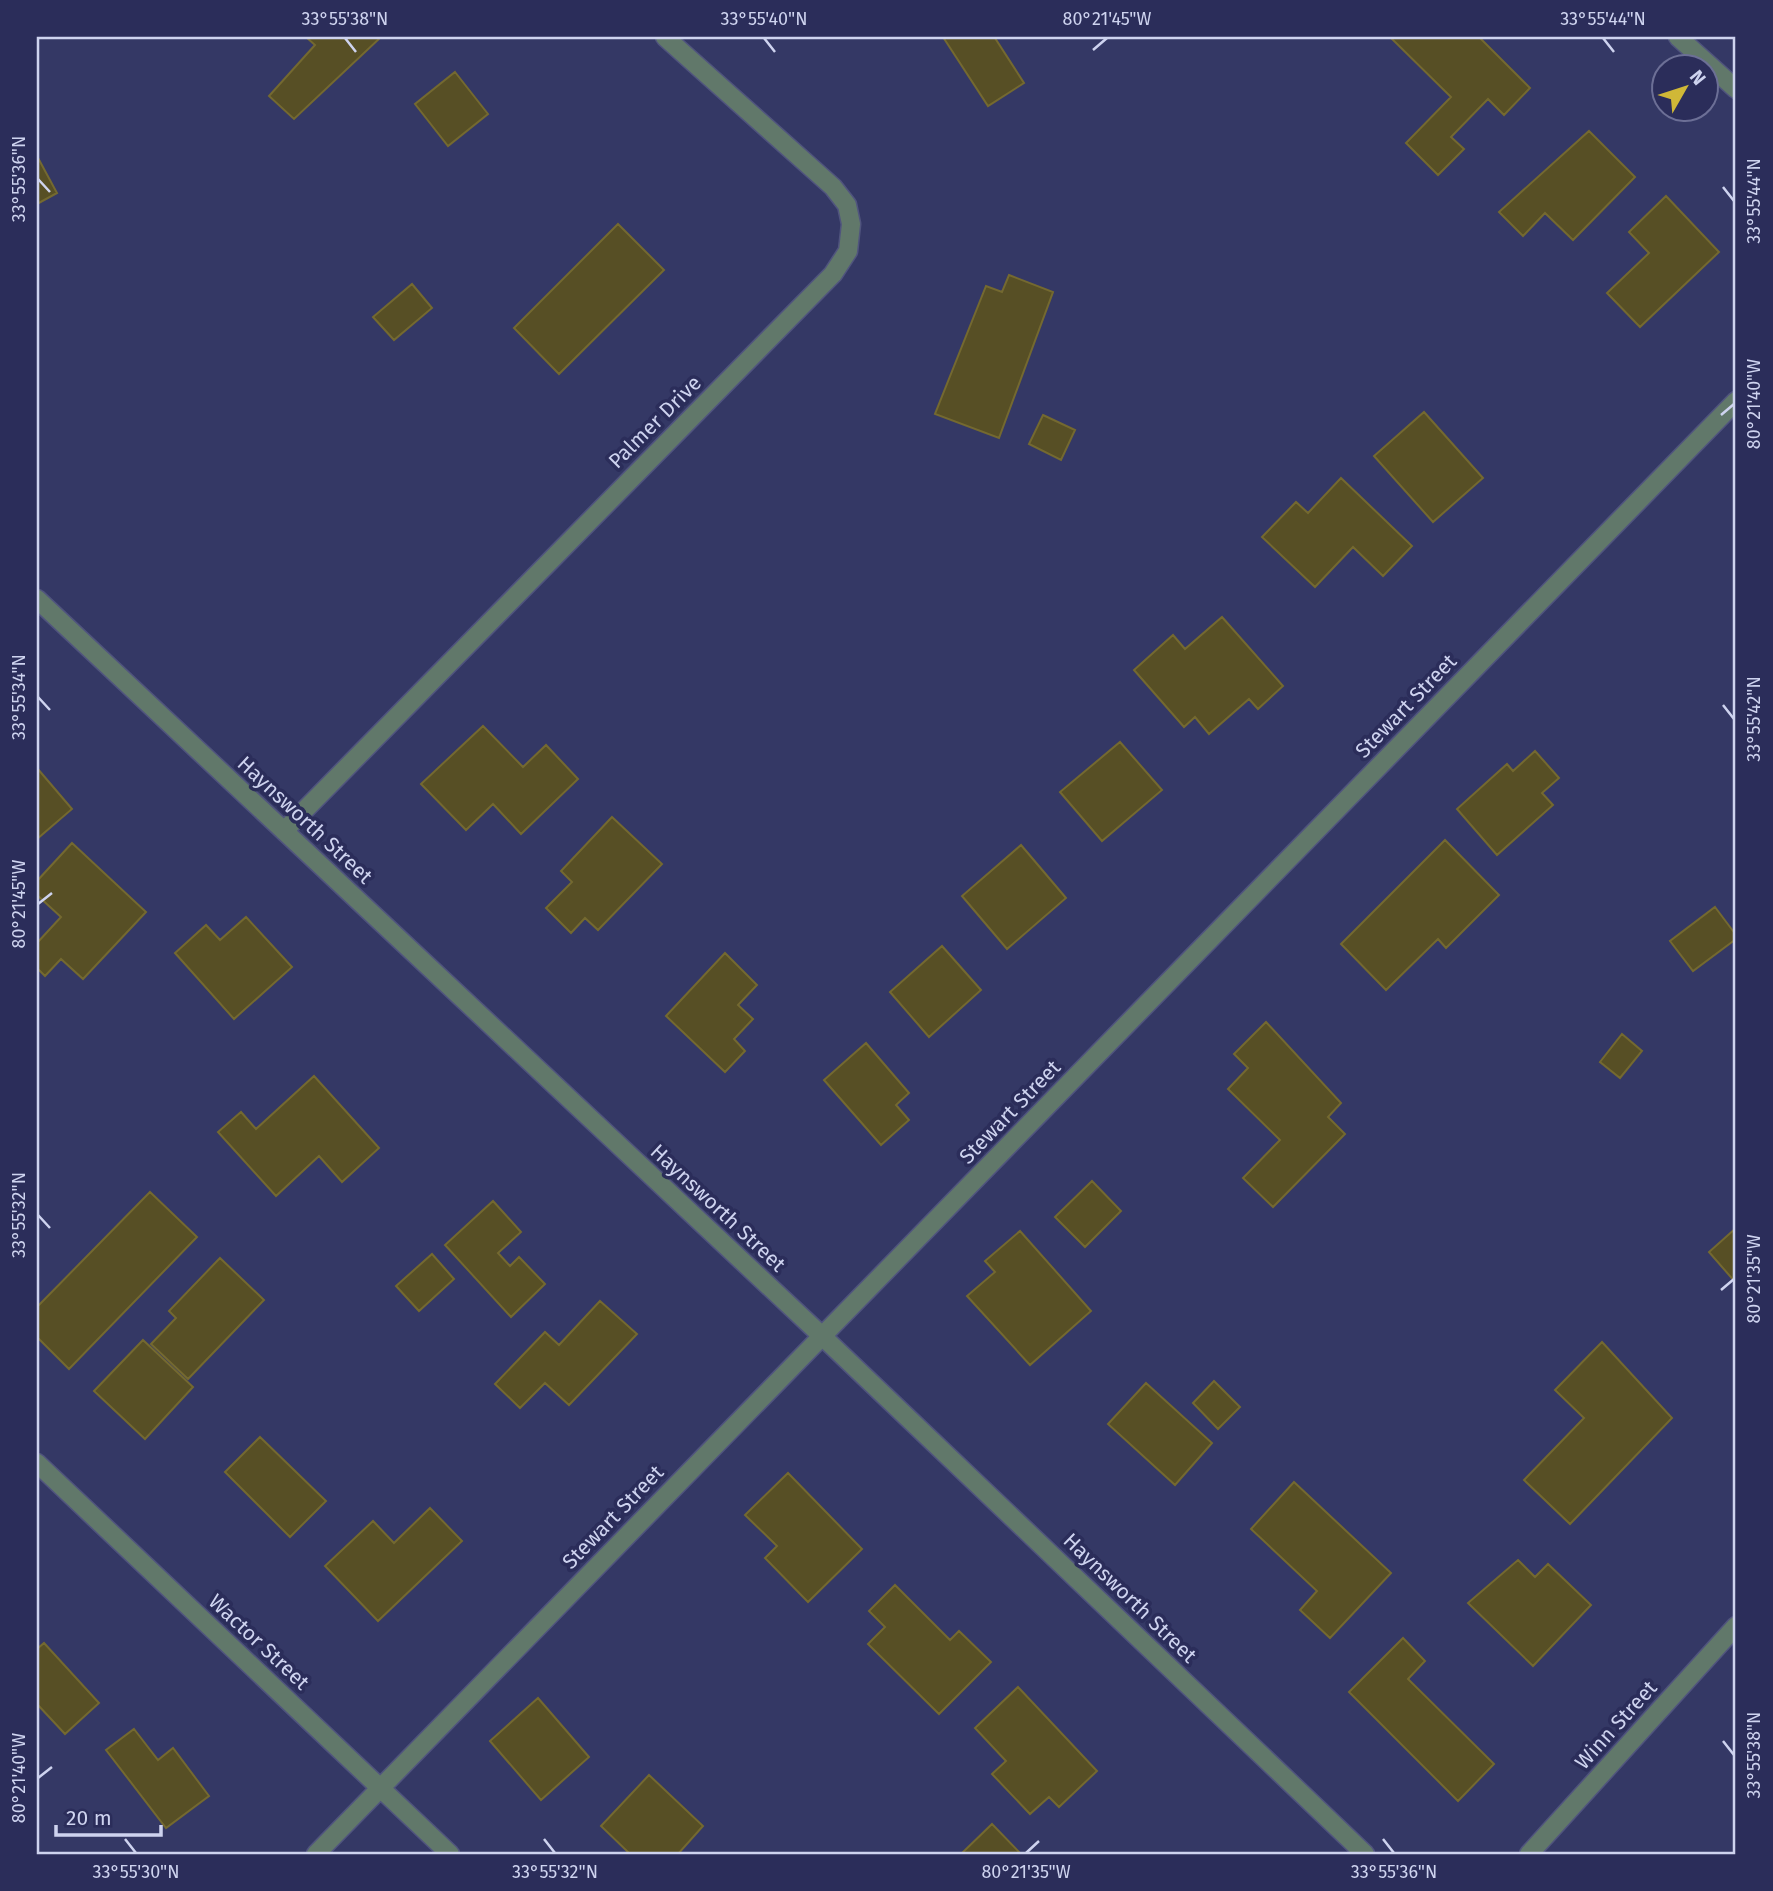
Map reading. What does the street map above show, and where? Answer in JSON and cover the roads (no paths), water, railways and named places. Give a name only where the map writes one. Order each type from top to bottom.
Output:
[{"type":"street","name":"Palmer Drive","points":[[284,831],[833,274],[848,251],[851,224],[847,205],[833,187],[665,37]]},
{"type":"street","points":[[1678,37],[1736,89]]},
{"type":"street","name":"Stewart Street","points":[[316,1854],[1736,401]]},
{"type":"street","name":"Haynsworth Street","points":[[37,598],[821,1336],[1365,1854]]},
{"type":"street","name":"Wactor Street","points":[[37,1463],[450,1854]]},
{"type":"street","name":"Winn Street","points":[[1529,1854],[1736,1626]]}]
